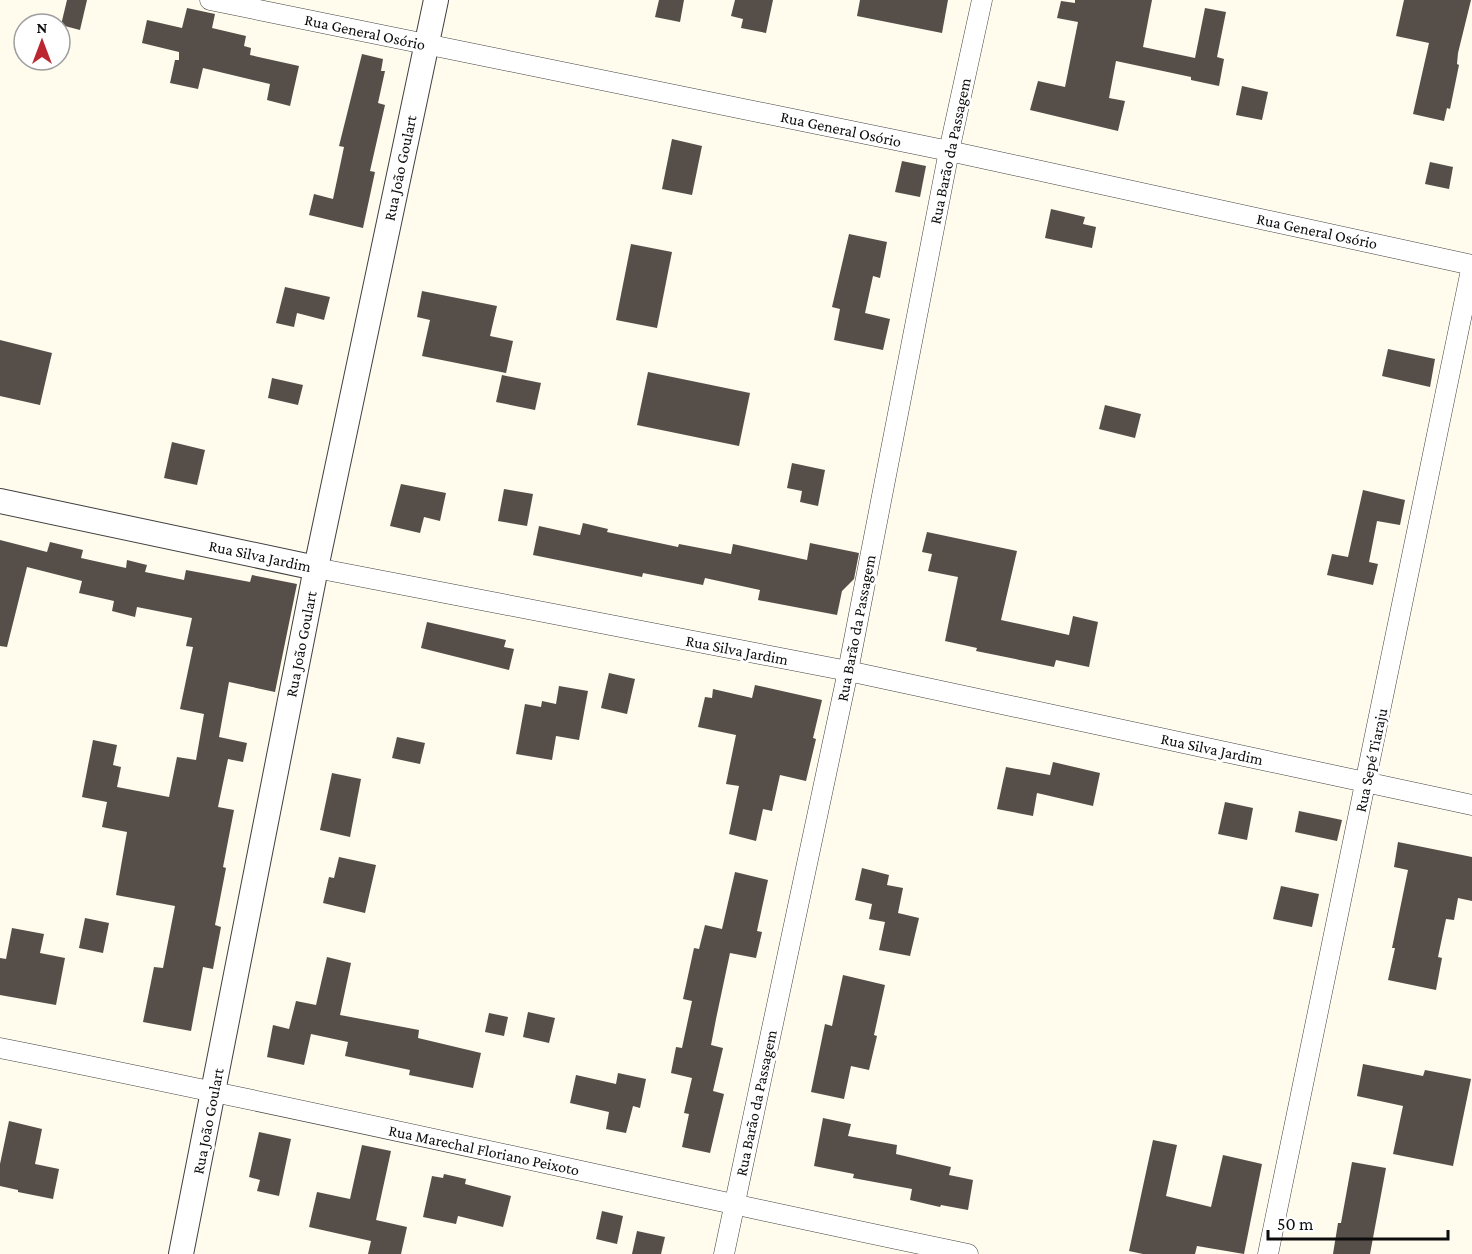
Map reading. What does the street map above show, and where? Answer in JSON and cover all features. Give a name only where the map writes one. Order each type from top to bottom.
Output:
[{"type":"street","name":"Rua General Osório","points":[[210,0],[949,151],[1472,265]]},
{"type":"street","name":"Rua João Goulart","points":[[182,1254],[315,568],[436,0]]},
{"type":"street","name":"Rua Barão da Passagem","points":[[724,1254],[848,671],[949,151],[982,0]]},
{"type":"street","name":"Rua Sepé Tiaraju","points":[[1269,1254],[1472,265]]},
{"type":"street","name":"Rua Silva Jardim","points":[[0,501],[315,568],[848,671],[1472,805]]},
{"type":"street","name":"Rua Marechal Floriano Peixoto","points":[[0,1048],[214,1090],[734,1205],[968,1254]]},
{"type":"building","points":[[67,0],[87,0],[80,30],[72,28],[72,12],[64,12]]},
{"type":"building","points":[[659,0],[684,0],[680,22],[655,17]]},
{"type":"building","points":[[735,0],[773,0],[766,33],[741,28],[743,19],[731,16]]},
{"type":"building","points":[[860,0],[948,0],[942,33],[857,16]]},
{"type":"building","points":[[1075,0],[1152,0],[1143,47],[1195,58],[1205,8],[1226,12],[1217,57],[1224,59],[1219,86],[1191,80],[1191,77],[1116,61],[1109,98],[1125,101],[1118,131],[1030,110],[1038,81],[1065,87],[1078,22],[1057,18],[1061,1],[1075,3]]},
{"type":"building","points":[[1404,0],[1471,0],[1458,53],[1457,64],[1459,65],[1450,109],[1447,108],[1444,121],[1413,114],[1429,43],[1396,36]]},
{"type":"building","points":[[187,8],[215,14],[212,28],[246,36],[244,46],[251,48],[250,55],[299,66],[290,106],[267,100],[270,84],[203,68],[198,89],[170,83],[175,60],[179,60],[179,52],[142,43],[147,20],[182,28]]},
{"type":"building","points":[[362,54],[383,59],[381,71],[385,71],[378,103],[385,105],[370,171],[375,172],[363,228],[309,215],[314,194],[333,199],[344,147],[339,146]]},
{"type":"building","points":[[1242,86],[1268,92],[1262,120],[1236,115]]},
{"type":"building","points":[[672,139],[702,146],[692,195],[662,189]]},
{"type":"building","points":[[902,161],[926,166],[920,197],[895,192]]},
{"type":"building","points":[[1430,162],[1453,167],[1449,189],[1425,184]]},
{"type":"building","points":[[1051,209],[1085,217],[1083,224],[1096,227],[1092,248],[1045,238]]},
{"type":"building","points":[[849,234],[887,242],[880,278],[873,276],[865,313],[890,319],[883,350],[834,340],[840,309],[832,307]]},
{"type":"building","points":[[631,244],[672,252],[657,328],[616,320]]},
{"type":"building","points":[[285,287],[330,297],[324,320],[297,313],[294,327],[276,323]]},
{"type":"building","points":[[422,291],[497,306],[490,336],[513,341],[506,373],[422,356],[430,320],[417,317]]},
{"type":"building","points":[[0,340],[52,353],[40,405],[0,396]]},
{"type":"building","points":[[1388,349],[1435,359],[1430,387],[1382,376]]},
{"type":"building","points":[[648,372],[750,393],[739,446],[637,425]]},
{"type":"building","points":[[502,375],[541,383],[535,410],[496,402]]},
{"type":"building","points":[[272,378],[303,385],[298,405],[268,398]]},
{"type":"building","points":[[1105,405],[1141,414],[1135,438],[1099,429]]},
{"type":"building","points":[[172,442],[205,450],[197,485],[164,478]]},
{"type":"building","points":[[792,463],[825,470],[818,506],[800,502],[802,491],[787,488]]},
{"type":"building","points":[[401,484],[446,493],[440,521],[424,517],[420,533],[390,526]]},
{"type":"building","points":[[504,489],[533,494],[527,526],[498,521]]},
{"type":"building","points":[[1363,490],[1405,500],[1400,525],[1377,521],[1369,562],[1378,564],[1373,585],[1327,575],[1332,554],[1348,557]]},
{"type":"building","points":[[583,523],[608,529],[607,532],[678,547],[679,544],[731,554],[733,544],[807,560],[810,543],[859,553],[854,579],[842,591],[837,615],[758,600],[760,590],[705,578],[703,585],[643,573],[642,577],[533,555],[539,526],[580,535]]},
{"type":"building","points":[[927,532],[1017,551],[1001,620],[1069,635],[1073,616],[1098,622],[1089,667],[1056,660],[1054,667],[976,651],[977,648],[945,641],[958,577],[928,571],[932,554],[922,552]]},
{"type":"building","points":[[0,540],[47,552],[50,542],[83,550],[81,558],[126,568],[127,560],[147,565],[145,572],[184,580],[186,570],[250,582],[252,575],[297,584],[275,692],[229,682],[219,737],[247,743],[243,762],[228,759],[218,807],[234,810],[215,925],[221,927],[213,969],[203,967],[191,1031],[143,1022],[154,967],[163,968],[175,906],[116,895],[127,832],[102,827],[107,802],[82,797],[93,740],[117,745],[113,765],[121,767],[117,787],[169,797],[177,757],[196,760],[204,714],[180,709],[193,647],[186,646],[192,618],[137,607],[135,617],[112,611],[114,601],[79,593],[82,581],[27,567],[7,647],[0,646]]},
{"type":"building","points":[[427,622],[506,640],[504,647],[514,649],[509,670],[421,648]]},
{"type":"building","points":[[609,673],[635,679],[627,714],[601,708]]},
{"type":"building","points":[[755,685],[822,700],[806,781],[780,775],[772,811],[763,809],[756,841],[729,834],[739,786],[726,784],[736,735],[698,727],[705,697],[712,698],[713,689],[752,698]]},
{"type":"building","points":[[559,686],[588,691],[579,740],[556,736],[552,760],[516,754],[525,704],[541,707],[542,701],[556,704]]},
{"type":"building","points":[[397,737],[425,743],[420,764],[392,758]]},
{"type":"building","points":[[1053,762],[1100,773],[1093,806],[1037,793],[1033,816],[997,809],[1006,767],[1050,775]]},
{"type":"building","points":[[332,773],[361,779],[350,837],[320,830]]},
{"type":"building","points":[[1225,802],[1253,808],[1247,840],[1218,834]]},
{"type":"building","points":[[1299,811],[1342,820],[1337,841],[1295,832]]},
{"type":"building","points":[[1398,842],[1472,857],[1472,901],[1458,898],[1454,920],[1446,919],[1438,957],[1442,958],[1436,990],[1388,980],[1408,870],[1394,867]]},
{"type":"building","points":[[339,857],[376,865],[365,913],[323,903],[329,877],[334,878]]},
{"type":"building","points":[[862,868],[889,875],[887,885],[903,888],[898,913],[919,918],[910,956],[879,950],[885,922],[869,919],[872,904],[855,900]]},
{"type":"building","points":[[735,872],[768,880],[757,931],[762,932],[756,958],[730,953],[711,1045],[723,1048],[713,1091],[724,1094],[710,1153],[682,1147],[689,1114],[684,1113],[692,1078],[671,1073],[676,1047],[682,1048],[692,1001],[683,999],[694,948],[699,949],[705,925],[722,929]]},
{"type":"building","points":[[1281,886],[1319,894],[1312,927],[1273,919]]},
{"type":"building","points":[[85,918],[109,923],[103,953],[79,948]]},
{"type":"building","points":[[12,928],[44,934],[40,953],[65,958],[56,1005],[0,995],[0,958],[6,959]]},
{"type":"building","points":[[327,957],[351,963],[340,1015],[419,1030],[418,1038],[481,1053],[473,1088],[409,1075],[410,1070],[345,1056],[348,1042],[311,1034],[304,1065],[267,1057],[273,1025],[289,1029],[296,1001],[316,1005]]},
{"type":"building","points":[[843,975],[885,985],[869,1070],[851,1066],[844,1099],[811,1092],[825,1024],[832,1026]]},
{"type":"building","points":[[528,1012],[555,1018],[549,1043],[523,1037]]},
{"type":"building","points":[[489,1013],[508,1017],[504,1036],[485,1032]]},
{"type":"building","points":[[1363,1064],[1423,1076],[1425,1070],[1471,1079],[1453,1166],[1393,1154],[1403,1106],[1357,1096]]},
{"type":"building","points":[[618,1073],[646,1079],[640,1108],[633,1106],[626,1133],[606,1129],[609,1112],[570,1103],[576,1075],[616,1084]]},
{"type":"building","points":[[823,1118],[851,1124],[848,1136],[897,1145],[896,1154],[951,1167],[949,1175],[973,1180],[968,1210],[941,1205],[940,1207],[910,1200],[912,1189],[853,1178],[854,1174],[814,1166]]},
{"type":"building","points":[[9,1121],[42,1129],[35,1164],[59,1169],[53,1199],[0,1186],[0,1164]]},
{"type":"building","points":[[259,1132],[291,1139],[279,1196],[257,1191],[260,1180],[249,1177]]},
{"type":"building","points":[[1153,1140],[1177,1145],[1166,1196],[1211,1207],[1223,1155],[1262,1164],[1244,1254],[1197,1246],[1195,1254],[1143,1254],[1129,1251]]},
{"type":"building","points":[[362,1145],[391,1151],[376,1220],[407,1227],[401,1254],[368,1254],[371,1241],[309,1227],[317,1192],[350,1199]]},
{"type":"building","points":[[1352,1162],[1386,1168],[1370,1254],[1333,1254],[1338,1223],[1341,1223]]},
{"type":"building","points":[[444,1174],[466,1179],[465,1184],[511,1196],[503,1227],[458,1216],[456,1224],[423,1217],[432,1176],[443,1178]]},
{"type":"building","points":[[602,1211],[623,1216],[617,1244],[596,1239]]},
{"type":"building","points":[[637,1231],[665,1237],[661,1254],[632,1254]]}]
